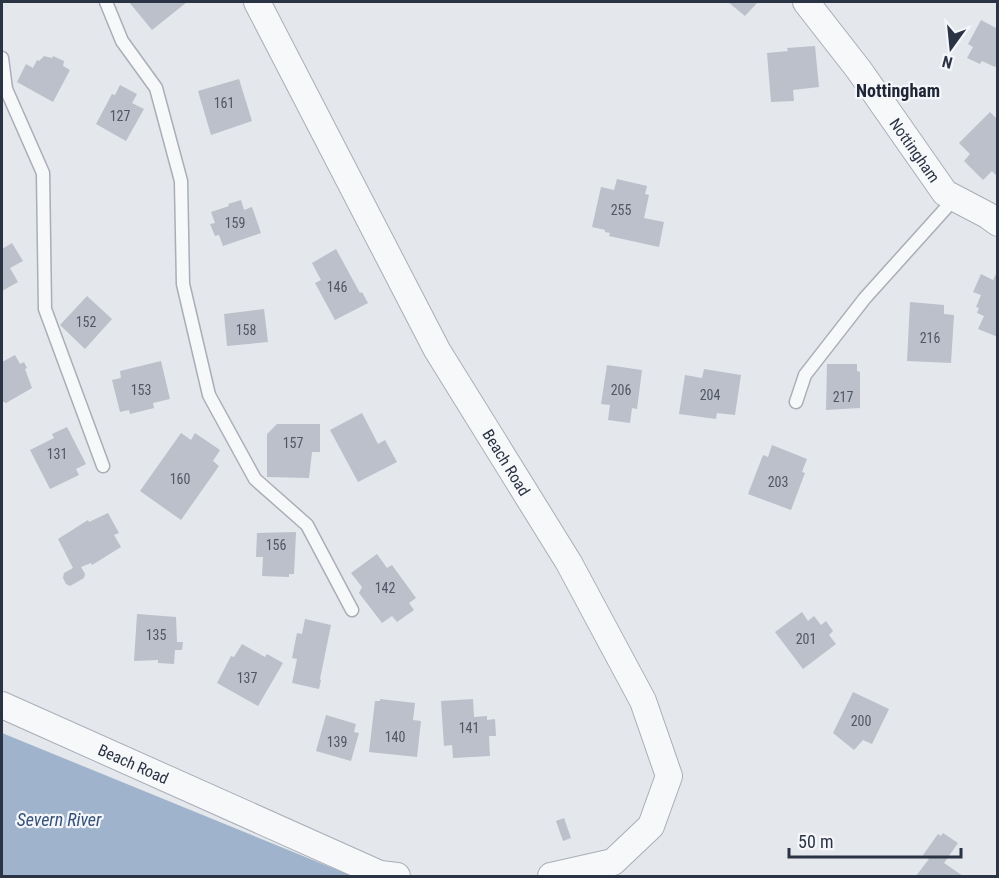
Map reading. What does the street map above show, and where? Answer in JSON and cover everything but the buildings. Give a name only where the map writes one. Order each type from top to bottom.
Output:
[{"type":"street","name":"Beach Road","points":[[257,2],[437,350],[569,563],[638,691],[669,776],[651,826],[613,862],[551,876]]},
{"type":"street","name":"Nottingham","points":[[806,2],[859,70],[945,193],[998,223]]},
{"type":"street","name":"Beach Road","points":[[2,705],[380,874],[397,876]]},
{"type":"lane","points":[[106,2],[122,41],[156,88],[181,181],[183,284],[209,395],[255,479],[307,525],[352,610]]},
{"type":"lane","points":[[2,58],[6,89],[43,173],[45,309],[103,466]]},
{"type":"lane","points":[[796,402],[805,375],[865,298],[955,198]]},
{"type":"water","name":"Severn River","points":[[2,733],[352,876],[2,876]]},
{"type":"district","name":"Nottingham","points":[[898,90]]}]
